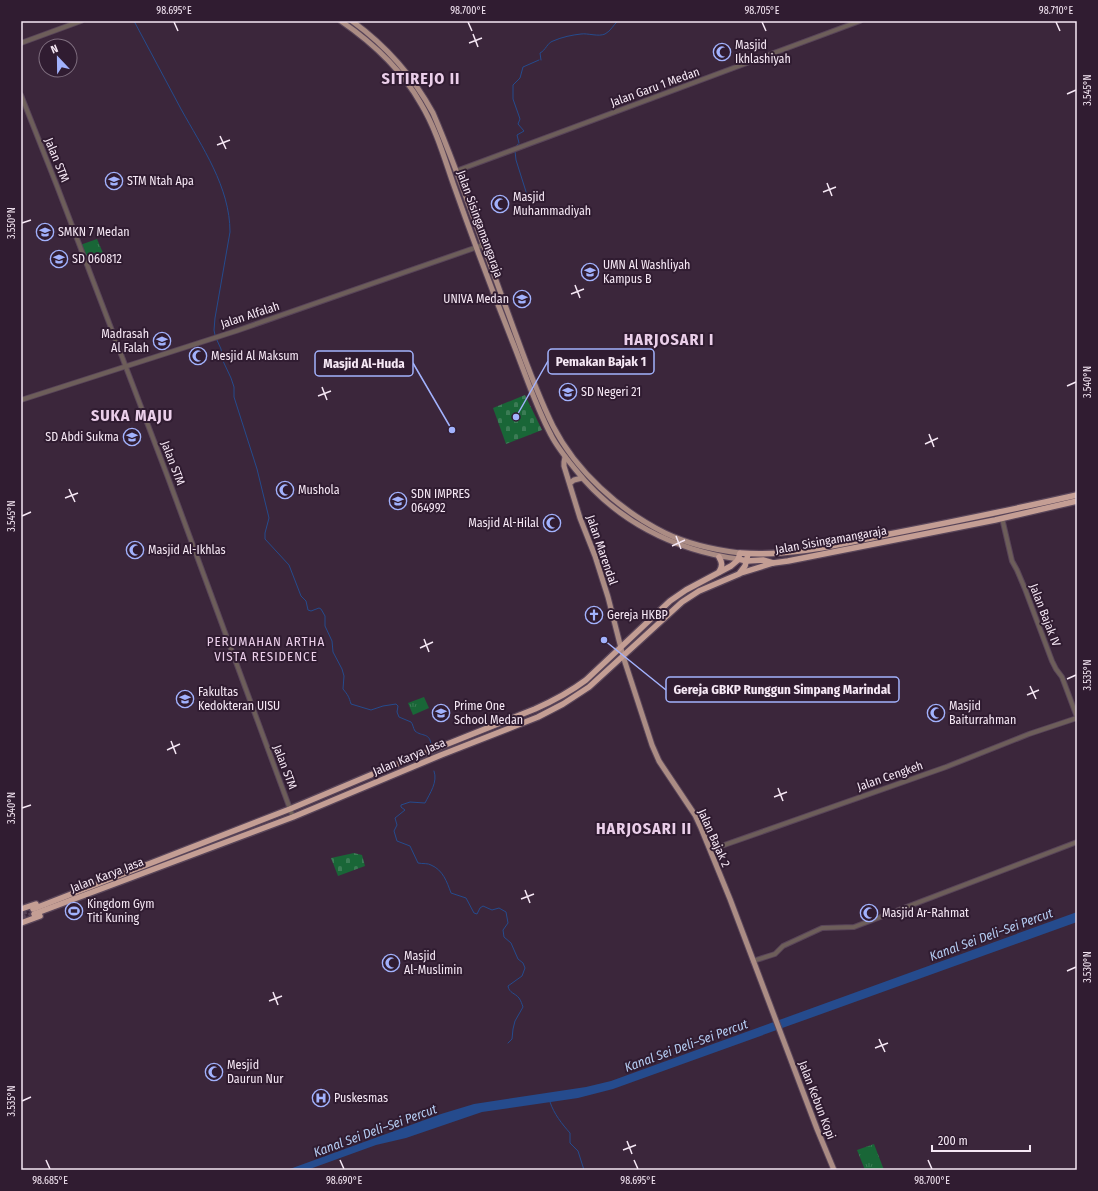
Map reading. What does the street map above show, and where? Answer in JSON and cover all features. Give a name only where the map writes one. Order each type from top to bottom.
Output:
[{"type":"highway","name":"Jalan Sisingamangaraja","points":[[740,553],[777,554],[815,550],[993,514],[1077,495]]},
{"type":"highway","name":"Jalan Sisingamangaraja","points":[[738,559],[747,561],[763,560],[773,563],[813,557],[1077,501]]},
{"type":"highway","points":[[738,559],[740,553]]},
{"type":"highway","points":[[738,574],[744,568],[748,554]]},
{"type":"highway","points":[[719,556],[722,561],[722,566],[719,572]]},
{"type":"highway","name":"Jalan Karya Jasa","points":[[738,559],[731,566],[674,598],[586,680],[572,690],[535,709],[290,809],[130,871],[33,912],[133,877],[293,817],[428,760],[538,717],[563,704],[589,687],[686,599],[699,591],[738,574],[773,563]]},
{"type":"highway","points":[[470,736],[473,743]]},
{"type":"highway","points":[[21,909],[107,877],[130,871]]},
{"type":"highway","points":[[21,923],[106,890],[133,877]]},
{"type":"main road","name":"Jalan Sisingamangaraja","points":[[341,21],[387,58],[422,105],[436,134],[534,398],[548,429],[564,450],[571,454],[590,477],[636,516],[666,533],[687,541],[740,553]]},
{"type":"main road","name":"Jalan Sisingamangaraja","points":[[352,21],[378,42],[412,79],[433,112],[542,400],[564,450],[565,457],[600,497],[632,522],[665,539],[685,547],[719,556],[738,559]]},
{"type":"main road","points":[[407,83],[412,79]]},
{"type":"main road","points":[[565,457],[571,454]]},
{"type":"main road","name":"Jalan Marendal","points":[[565,457],[564,462],[580,518],[597,563],[624,656]]},
{"type":"main road","points":[[570,483],[574,480],[582,478]]},
{"type":"main road","name":"Jalan Bajak 2","points":[[624,656],[652,745],[659,761],[695,815],[710,850],[781,1037]]},
{"type":"main road","name":"Jalan Kebun Kopi","points":[[781,1037],[798,1076],[817,1129],[834,1170]]},
{"type":"street","points":[[21,43],[81,21]]},
{"type":"street","name":"Jalan Garu 1 Medan","points":[[456,171],[860,21]]},
{"type":"street","name":"Jalan STM","points":[[21,95],[57,186],[293,817]]},
{"type":"street","name":"Jalan Alfalah","points":[[21,400],[217,336],[483,245]]},
{"type":"street","name":"Jalan Bajak IV","points":[[1002,518],[1012,562],[1025,589],[1052,661],[1062,677],[1077,717]]},
{"type":"street","name":"Jalan Cengkeh","points":[[710,850],[946,767],[1029,734],[1077,717]]},
{"type":"street","points":[[753,961],[775,954],[783,946],[822,928],[854,927],[1077,842]]},
{"type":"green space","points":[[97,239],[103,253],[85,260],[80,245]]},
{"type":"green space","points":[[525,395],[542,430],[506,444],[493,408]]},
{"type":"green space","points":[[424,697],[429,708],[413,715],[408,703]]},
{"type":"green space","points":[[354,853],[362,855],[365,866],[338,876],[331,858]]},
{"type":"green space","points":[[874,1144],[884,1170],[865,1170],[857,1150]]},
{"type":"water","points":[[1077,912],[1077,922],[613,1089],[578,1098],[482,1112],[406,1138],[376,1145],[307,1170],[287,1170],[441,1114],[474,1104],[586,1087],[611,1081]]},
{"type":"waterway","points":[[134,21],[206,153],[220,183],[225,199],[229,215],[230,232],[215,318],[215,335]]},
{"type":"waterway","points":[[541,60],[540,53],[551,42],[563,37],[578,34],[605,34],[618,21]]},
{"type":"waterway","points":[[519,143],[517,135],[524,131],[518,124],[520,119],[513,99],[513,85],[520,78],[523,67],[539,60]]},
{"type":"waterway","points":[[515,151],[516,160],[528,198]]},
{"type":"waterway","points":[[216,338],[221,349],[223,361],[234,387],[234,397],[257,469],[269,518],[265,539],[289,565],[301,596],[306,601],[308,610],[311,611],[319,608],[325,616],[325,626],[332,641],[333,652],[344,676],[343,689],[351,704],[371,710],[396,704],[398,706],[397,712],[399,717],[411,722],[415,731],[429,738],[431,745]]},
{"type":"waterway","points":[[434,771],[434,783],[425,803],[410,802],[401,805],[401,807],[405,810],[395,818],[397,825],[394,831],[397,841],[410,846],[418,863],[430,864],[439,870],[442,873],[451,893],[466,898],[474,913],[477,914],[483,906],[492,910],[499,908],[506,912],[508,923],[503,930],[504,937],[511,943],[518,959],[523,963],[525,968],[522,976],[508,986],[511,992],[519,998],[523,1007],[515,1021],[512,1039],[508,1043]]},
{"type":"waterway","points":[[550,1102],[558,1119],[570,1133],[570,1143],[578,1151],[584,1170]]},
{"type":"tunnel","points":[[21,913],[33,909]]},
{"type":"tunnel","points":[[21,919],[34,914]]},
{"type":"place","name":"Masjid Ikhlashiyah","points":[[722,52]]},
{"type":"place","name":"STM Ntah Apa","points":[[114,181]]},
{"type":"place","name":"Masjid Muhammadiyah","points":[[500,204]]},
{"type":"place","name":"SMKN 7 Medan","points":[[45,232]]},
{"type":"place","name":"SD 060812","points":[[59,259]]},
{"type":"place","name":"UMN Al Washliyah Kampus B","points":[[590,272]]},
{"type":"place","name":"UNIVA Medan","points":[[522,299]]},
{"type":"place","name":"Madrasah Al Falah","points":[[162,341]]},
{"type":"place","name":"Mesjid Al Maksum","points":[[198,356]]},
{"type":"place","name":"SD Negeri 21","points":[[568,392]]},
{"type":"place","name":"Pemakan Bajak 1","points":[[516,417]]},
{"type":"place","name":"Masjid Al-Huda","points":[[452,430]]},
{"type":"place","name":"SD Abdi Sukma","points":[[132,437]]},
{"type":"place","name":"Mushola","points":[[285,490]]},
{"type":"place","name":"SDN IMPRES 064992","points":[[398,501]]},
{"type":"place","name":"Masjid Al-Hilal","points":[[552,523]]},
{"type":"place","name":"Masjid Al-Ikhlas","points":[[135,550]]},
{"type":"place","name":"Gereja HKBP","points":[[594,615]]},
{"type":"place","name":"Gereja GBKP Runggun Simpang Marindal","points":[[604,640]]},
{"type":"place","name":"Fakultas Kedokteran UISU","points":[[185,699]]},
{"type":"place","name":"Prime One School Medan","points":[[441,713]]},
{"type":"place","name":"Masjid Baiturrahman","points":[[936,713]]},
{"type":"place","name":"Kingdom Gym Titi Kuning","points":[[74,911]]},
{"type":"place","name":"Masjid Ar-Rahmat","points":[[869,913]]},
{"type":"place","name":"Masjid Al-Muslimin","points":[[391,963]]},
{"type":"place","name":"Mesjid Daurun Nur","points":[[214,1072]]},
{"type":"place","name":"Puskesmas","points":[[321,1098]]},
{"type":"district","name":"SITIREJO II","points":[[421,78]]},
{"type":"district","name":"HARJOSARI I","points":[[669,339]]},
{"type":"district","name":"SUKA MAJU","points":[[132,415]]},
{"type":"district","name":"PERUMAHAN ARTHA VISTA RESIDENCE","points":[[266,648]]},
{"type":"district","name":"HARJOSARI II","points":[[644,828]]},
{"type":"water label","name":"Kanal Sei Deli–Sei Percut","points":[[991,934]]},
{"type":"water label","name":"Kanal Sei Deli–Sei Percut","points":[[686,1045]]},
{"type":"water label","name":"Kanal Sei Deli–Sei Percut","points":[[375,1130]]}]
